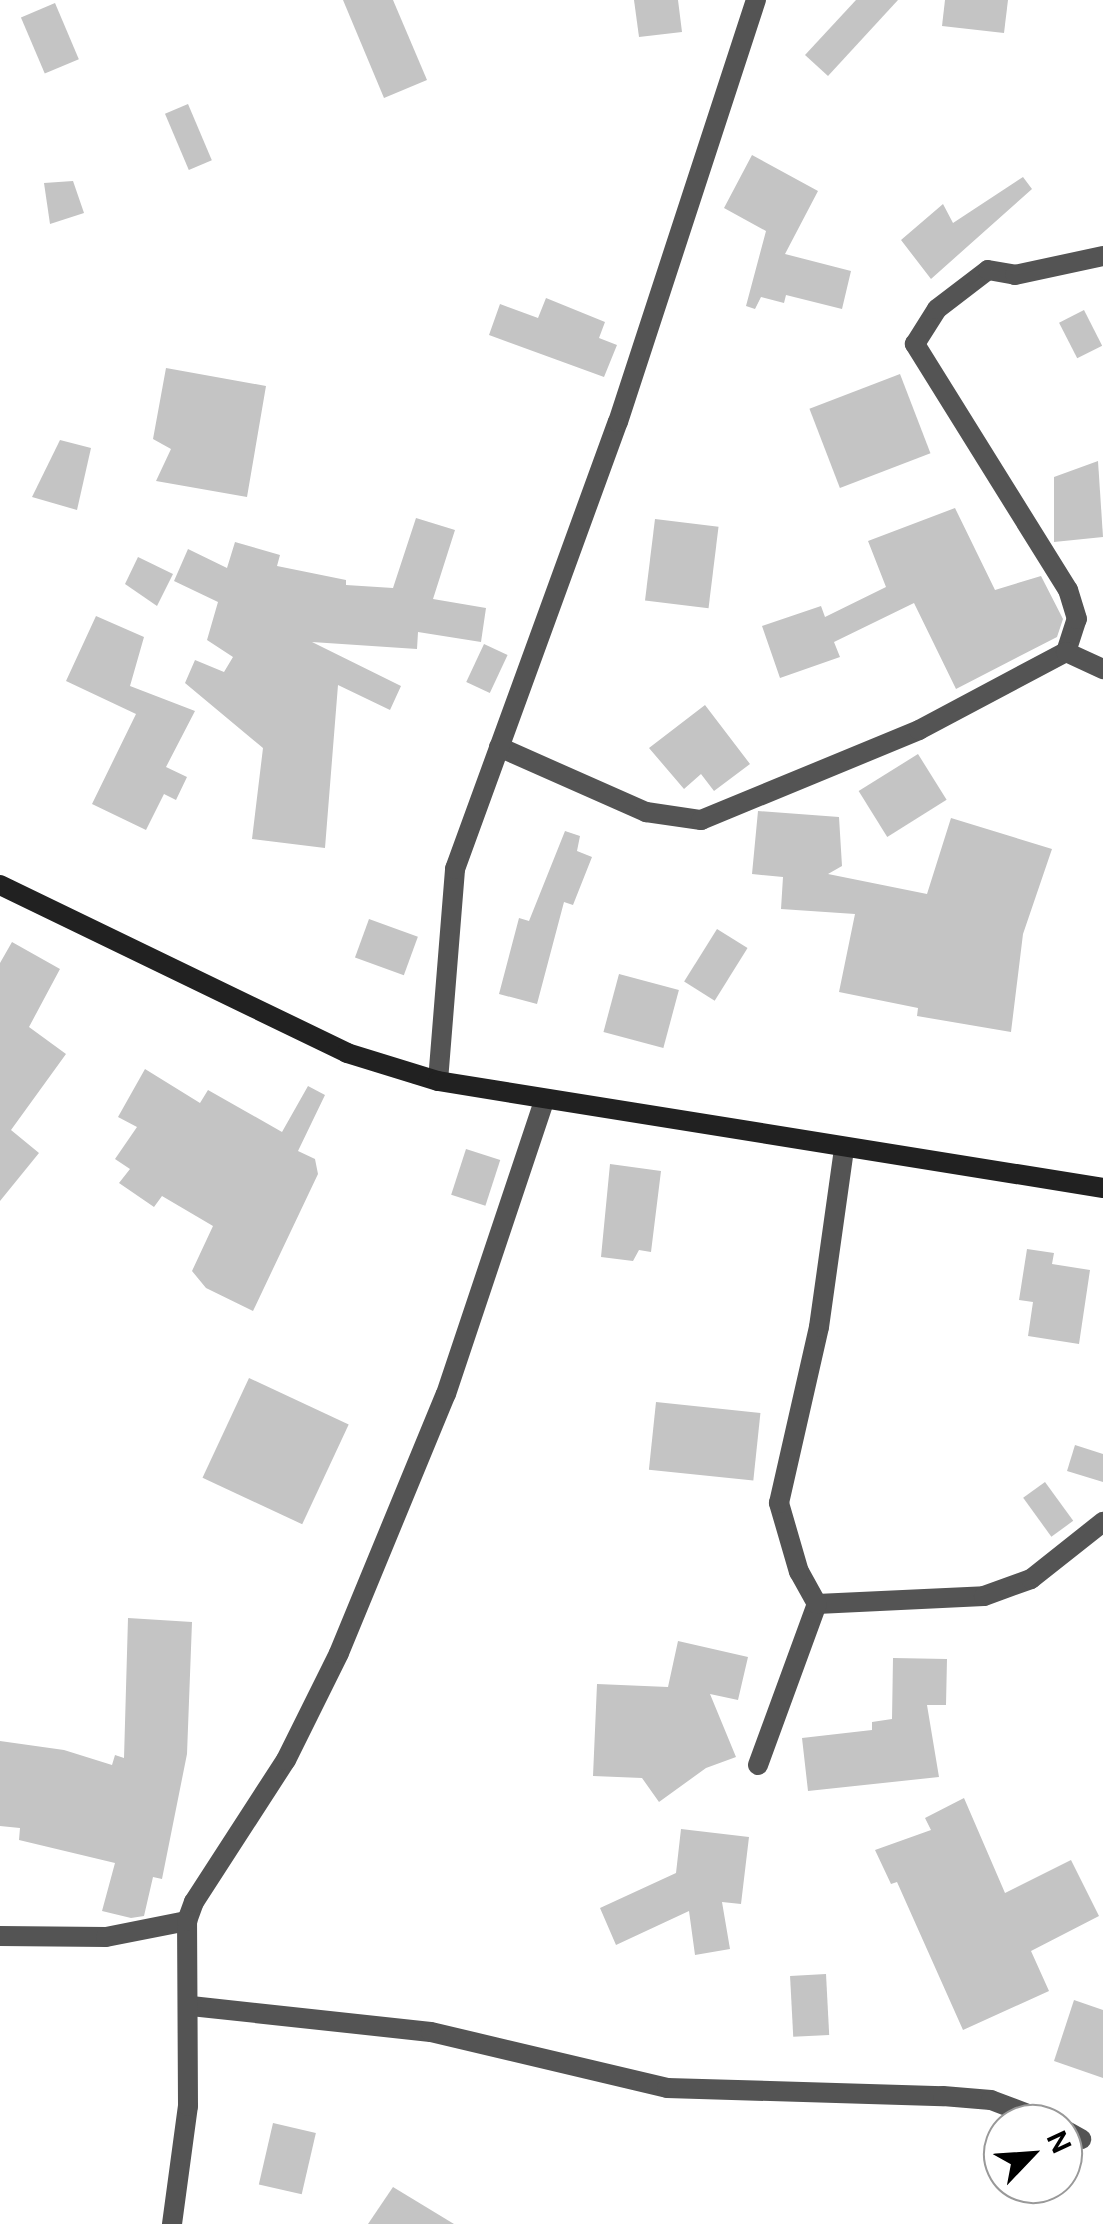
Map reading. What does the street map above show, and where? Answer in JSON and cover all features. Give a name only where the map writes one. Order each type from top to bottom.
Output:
[{"type":"main road","points":[[0,885],[347,1053],[438,1081],[1103,1188]]},
{"type":"street","points":[[438,1081],[455,869],[618,422],[756,0]]},
{"type":"street","points":[[500,747],[646,812],[701,820],[919,730],[1066,652],[1077,619],[1068,590],[915,344],[937,310],[988,270],[1015,275],[1103,256]]},
{"type":"street","points":[[1066,652],[1103,669]]},
{"type":"street","points":[[172,2224],[184,2164],[191,2006],[187,1921],[208,1872],[286,1760],[339,1654],[446,1394],[544,1100]]},
{"type":"street","points":[[758,1765],[818,1604],[800,1572],[779,1503],[819,1327],[844,1149]]},
{"type":"street","points":[[818,1604],[984,1596],[1031,1579],[1103,1522]]},
{"type":"street","points":[[0,1936],[106,1937],[187,1921]]},
{"type":"street","points":[[191,2006],[336,2017],[431,2032],[666,2088],[942,2096],[1002,2104]]},
{"type":"building","points":[[343,0],[393,0],[427,80],[384,98]]},
{"type":"building","points":[[634,0],[678,0],[682,32],[639,37]]},
{"type":"building","points":[[856,0],[898,0],[828,76],[805,55]]},
{"type":"building","points":[[945,0],[1008,0],[1004,33],[942,26]]},
{"type":"building","points":[[55,3],[79,59],[45,74],[21,17]]},
{"type":"building","points":[[188,104],[212,160],[189,170],[165,114]]},
{"type":"building","points":[[752,155],[818,191],[785,254],[851,271],[842,309],[786,295],[784,303],[761,297],[755,309],[746,306],[766,231],[724,208]]},
{"type":"building","points":[[1023,177],[1032,189],[931,279],[901,240],[943,204],[953,223]]},
{"type":"building","points":[[73,181],[84,213],[50,224],[44,183]]},
{"type":"building","points":[[546,298],[605,322],[599,338],[617,345],[604,377],[489,335],[500,304],[538,318]]},
{"type":"building","points":[[1084,310],[1102,346],[1077,358],[1059,323]]},
{"type":"building","points":[[166,368],[266,386],[247,497],[156,481],[171,449],[153,439]]},
{"type":"building","points":[[900,374],[930,453],[840,488],[809,409]]},
{"type":"building","points":[[60,440],[91,448],[77,510],[32,497]]},
{"type":"building","points":[[1098,461],[1103,537],[1054,542],[1054,477]]},
{"type":"building","points":[[955,508],[995,590],[1041,576],[1063,619],[1057,637],[956,689],[914,603],[834,642],[840,657],[780,678],[762,626],[821,606],[825,617],[886,587],[868,541]]},
{"type":"building","points":[[416,518],[455,530],[433,599],[486,608],[481,642],[418,632],[417,649],[312,642],[401,686],[390,710],[338,685],[325,848],[252,839],[263,748],[185,683],[195,660],[224,672],[233,657],[207,640],[218,602],[174,581],[188,549],[227,568],[235,542],[280,555],[277,566],[346,580],[346,585],[393,588]]},
{"type":"building","points":[[655,519],[719,527],[709,608],[645,600]]},
{"type":"building","points":[[138,557],[173,574],[157,606],[125,584]]},
{"type":"building","points":[[96,616],[144,637],[130,686],[195,711],[166,767],[187,777],[176,800],[164,794],[146,830],[92,804],[136,714],[66,681]]},
{"type":"building","points":[[484,644],[508,655],[490,693],[466,682]]},
{"type":"building","points":[[705,705],[750,764],[714,791],[701,774],[684,789],[649,748]]},
{"type":"building","points":[[918,754],[947,800],[887,837],[859,791]]},
{"type":"building","points":[[758,811],[839,817],[842,866],[828,874],[927,894],[951,818],[1052,849],[1023,934],[1011,1032],[917,1016],[918,1008],[839,992],[855,914],[781,909],[783,877],[752,874]]},
{"type":"building","points":[[565,831],[580,836],[577,851],[592,857],[573,905],[564,902],[537,1004],[499,994],[519,918],[529,921]]},
{"type":"building","points":[[369,919],[418,937],[404,975],[355,958]]},
{"type":"building","points":[[717,929],[748,948],[715,1001],[684,982]]},
{"type":"building","points":[[12,942],[60,969],[29,1027],[66,1054],[11,1130],[39,1153],[0,1201],[0,963]]},
{"type":"building","points":[[619,974],[679,990],[663,1048],[603,1032]]},
{"type":"building","points":[[145,1069],[200,1103],[208,1090],[282,1132],[308,1086],[325,1095],[298,1151],[315,1159],[318,1174],[253,1311],[206,1288],[192,1271],[213,1226],[162,1196],[154,1207],[119,1183],[130,1169],[115,1159],[137,1127],[118,1117]]},
{"type":"building","points":[[466,1149],[500,1160],[485,1206],[451,1195]]},
{"type":"building","points":[[610,1164],[661,1171],[651,1252],[639,1250],[633,1261],[601,1257]]},
{"type":"building","points":[[1027,1249],[1054,1253],[1052,1264],[1090,1270],[1079,1344],[1028,1336],[1033,1302],[1019,1300]]},
{"type":"building","points":[[249,1378],[349,1424],[302,1524],[203,1478]]},
{"type":"building","points":[[656,1402],[760,1413],[753,1481],[649,1470]]},
{"type":"building","points":[[1075,1445],[1103,1454],[1103,1482],[1067,1471]]},
{"type":"building","points":[[1045,1482],[1073,1521],[1051,1537],[1023,1498]]},
{"type":"building","points":[[128,1618],[192,1622],[187,1754],[162,1879],[153,1877],[144,1916],[131,1918],[102,1911],[115,1863],[19,1840],[20,1828],[0,1826],[0,1741],[64,1750],[112,1765],[115,1755],[124,1758]]},
{"type":"building","points":[[678,1641],[748,1657],[738,1700],[710,1694],[736,1757],[706,1768],[659,1802],[642,1778],[593,1776],[597,1684],[668,1687]]},
{"type":"building","points":[[893,1658],[947,1659],[946,1705],[927,1705],[939,1777],[808,1791],[802,1738],[872,1730],[872,1722],[892,1719]]},
{"type":"building","points":[[964,1798],[1005,1893],[1071,1860],[1099,1916],[1031,1951],[1049,1991],[963,2030],[897,1882],[891,1884],[875,1850],[931,1830],[925,1818]]},
{"type":"building","points":[[681,1829],[749,1837],[741,1904],[722,1902],[730,1949],[695,1955],[689,1911],[616,1945],[600,1908],[676,1873]]},
{"type":"building","points":[[826,1974],[829,2035],[793,2037],[790,1976]]},
{"type":"building","points":[[1074,2000],[1103,2010],[1103,2078],[1054,2061]]},
{"type":"building","points":[[273,2123],[316,2133],[302,2194],[259,2184]]},
{"type":"building","points":[[393,2187],[454,2224],[368,2224]]}]
